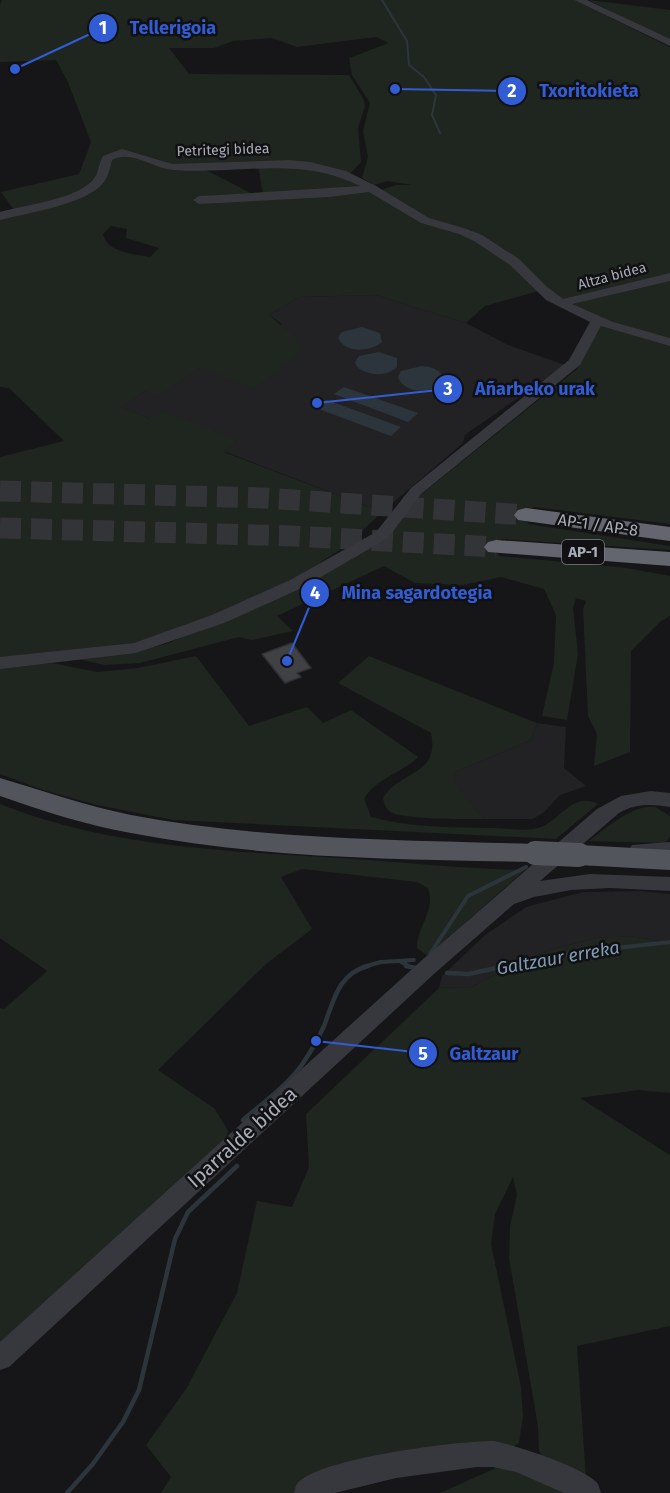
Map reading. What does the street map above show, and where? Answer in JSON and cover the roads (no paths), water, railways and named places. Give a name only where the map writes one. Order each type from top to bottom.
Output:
[{"type":"highway","name":"AP-1 / AP-8","points":[[526,515],[670,534]]},
{"type":"highway","name":"AP-1 / AP-8","points":[[496,547],[670,559]]},
{"type":"main road","points":[[0,787],[75,811],[155,830],[208,837],[435,850],[554,866],[670,860]]},
{"type":"street","points":[[579,0],[670,43]]},
{"type":"street","name":"Petritegi bidea","points":[[0,216],[65,200],[90,188],[99,182],[107,158],[121,153],[169,167],[278,163],[328,169],[355,178],[372,188]]},
{"type":"street","points":[[199,200],[234,196],[310,195],[372,188],[421,219],[454,227],[476,237],[517,265],[549,296],[561,303],[597,321],[670,342]]},
{"type":"street","name":"Altza bidea","points":[[561,303],[670,277]]},
{"type":"street","points":[[0,663],[136,648],[166,639],[219,619],[296,584],[382,535],[416,491],[575,362],[597,321]]},
{"type":"street","points":[[485,917],[518,902],[617,805],[633,798],[666,801]]},
{"type":"street","points":[[299,844],[340,841],[554,866],[670,869]]},
{"type":"street","points":[[485,917],[502,901],[554,866],[644,850],[670,849]]},
{"type":"street","points":[[554,866],[616,881],[670,884]]},
{"type":"street","name":"Iparralde bidea","points":[[0,1358],[485,917]]},
{"type":"street","points":[[307,1493],[314,1486],[338,1477],[449,1456],[492,1454],[525,1461],[588,1493]]},
{"type":"waterway","points":[[382,0],[407,41],[409,65],[424,77],[436,95],[432,115],[440,133]]},
{"type":"waterway","points":[[430,954],[468,896],[526,867]]},
{"type":"waterway","name":"Galtzaur erreka","points":[[504,967],[581,952],[670,942]]},
{"type":"waterway","points":[[363,967],[381,962],[414,960]]},
{"type":"waterway","name":"Galtzaur erreka","points":[[400,961],[410,967]]},
{"type":"waterway","points":[[243,1120],[295,1074],[319,1036],[338,989],[350,975],[368,966]]},
{"type":"waterway","name":"Galtzaur erreka","points":[[410,967],[416,968]]},
{"type":"waterway","name":"Galtzaur erreka","points":[[447,973],[468,974],[504,967]]},
{"type":"waterway","points":[[67,1493],[92,1465],[123,1422],[139,1390],[175,1239],[188,1212],[237,1166]]},
{"type":"tunnel","points":[[0,491],[263,498],[526,515]]},
{"type":"tunnel","points":[[0,528],[293,536],[496,547]]},
{"type":"place","name":"Tellerigoia","points":[[15,69]]},
{"type":"place","name":"Txoritokieta","points":[[395,89]]},
{"type":"place","name":"Añarbeko urak","points":[[317,403]]},
{"type":"place","name":"Mina sagardotegia","points":[[287,661]]},
{"type":"place","name":"Galtzaur","points":[[316,1041]]}]
